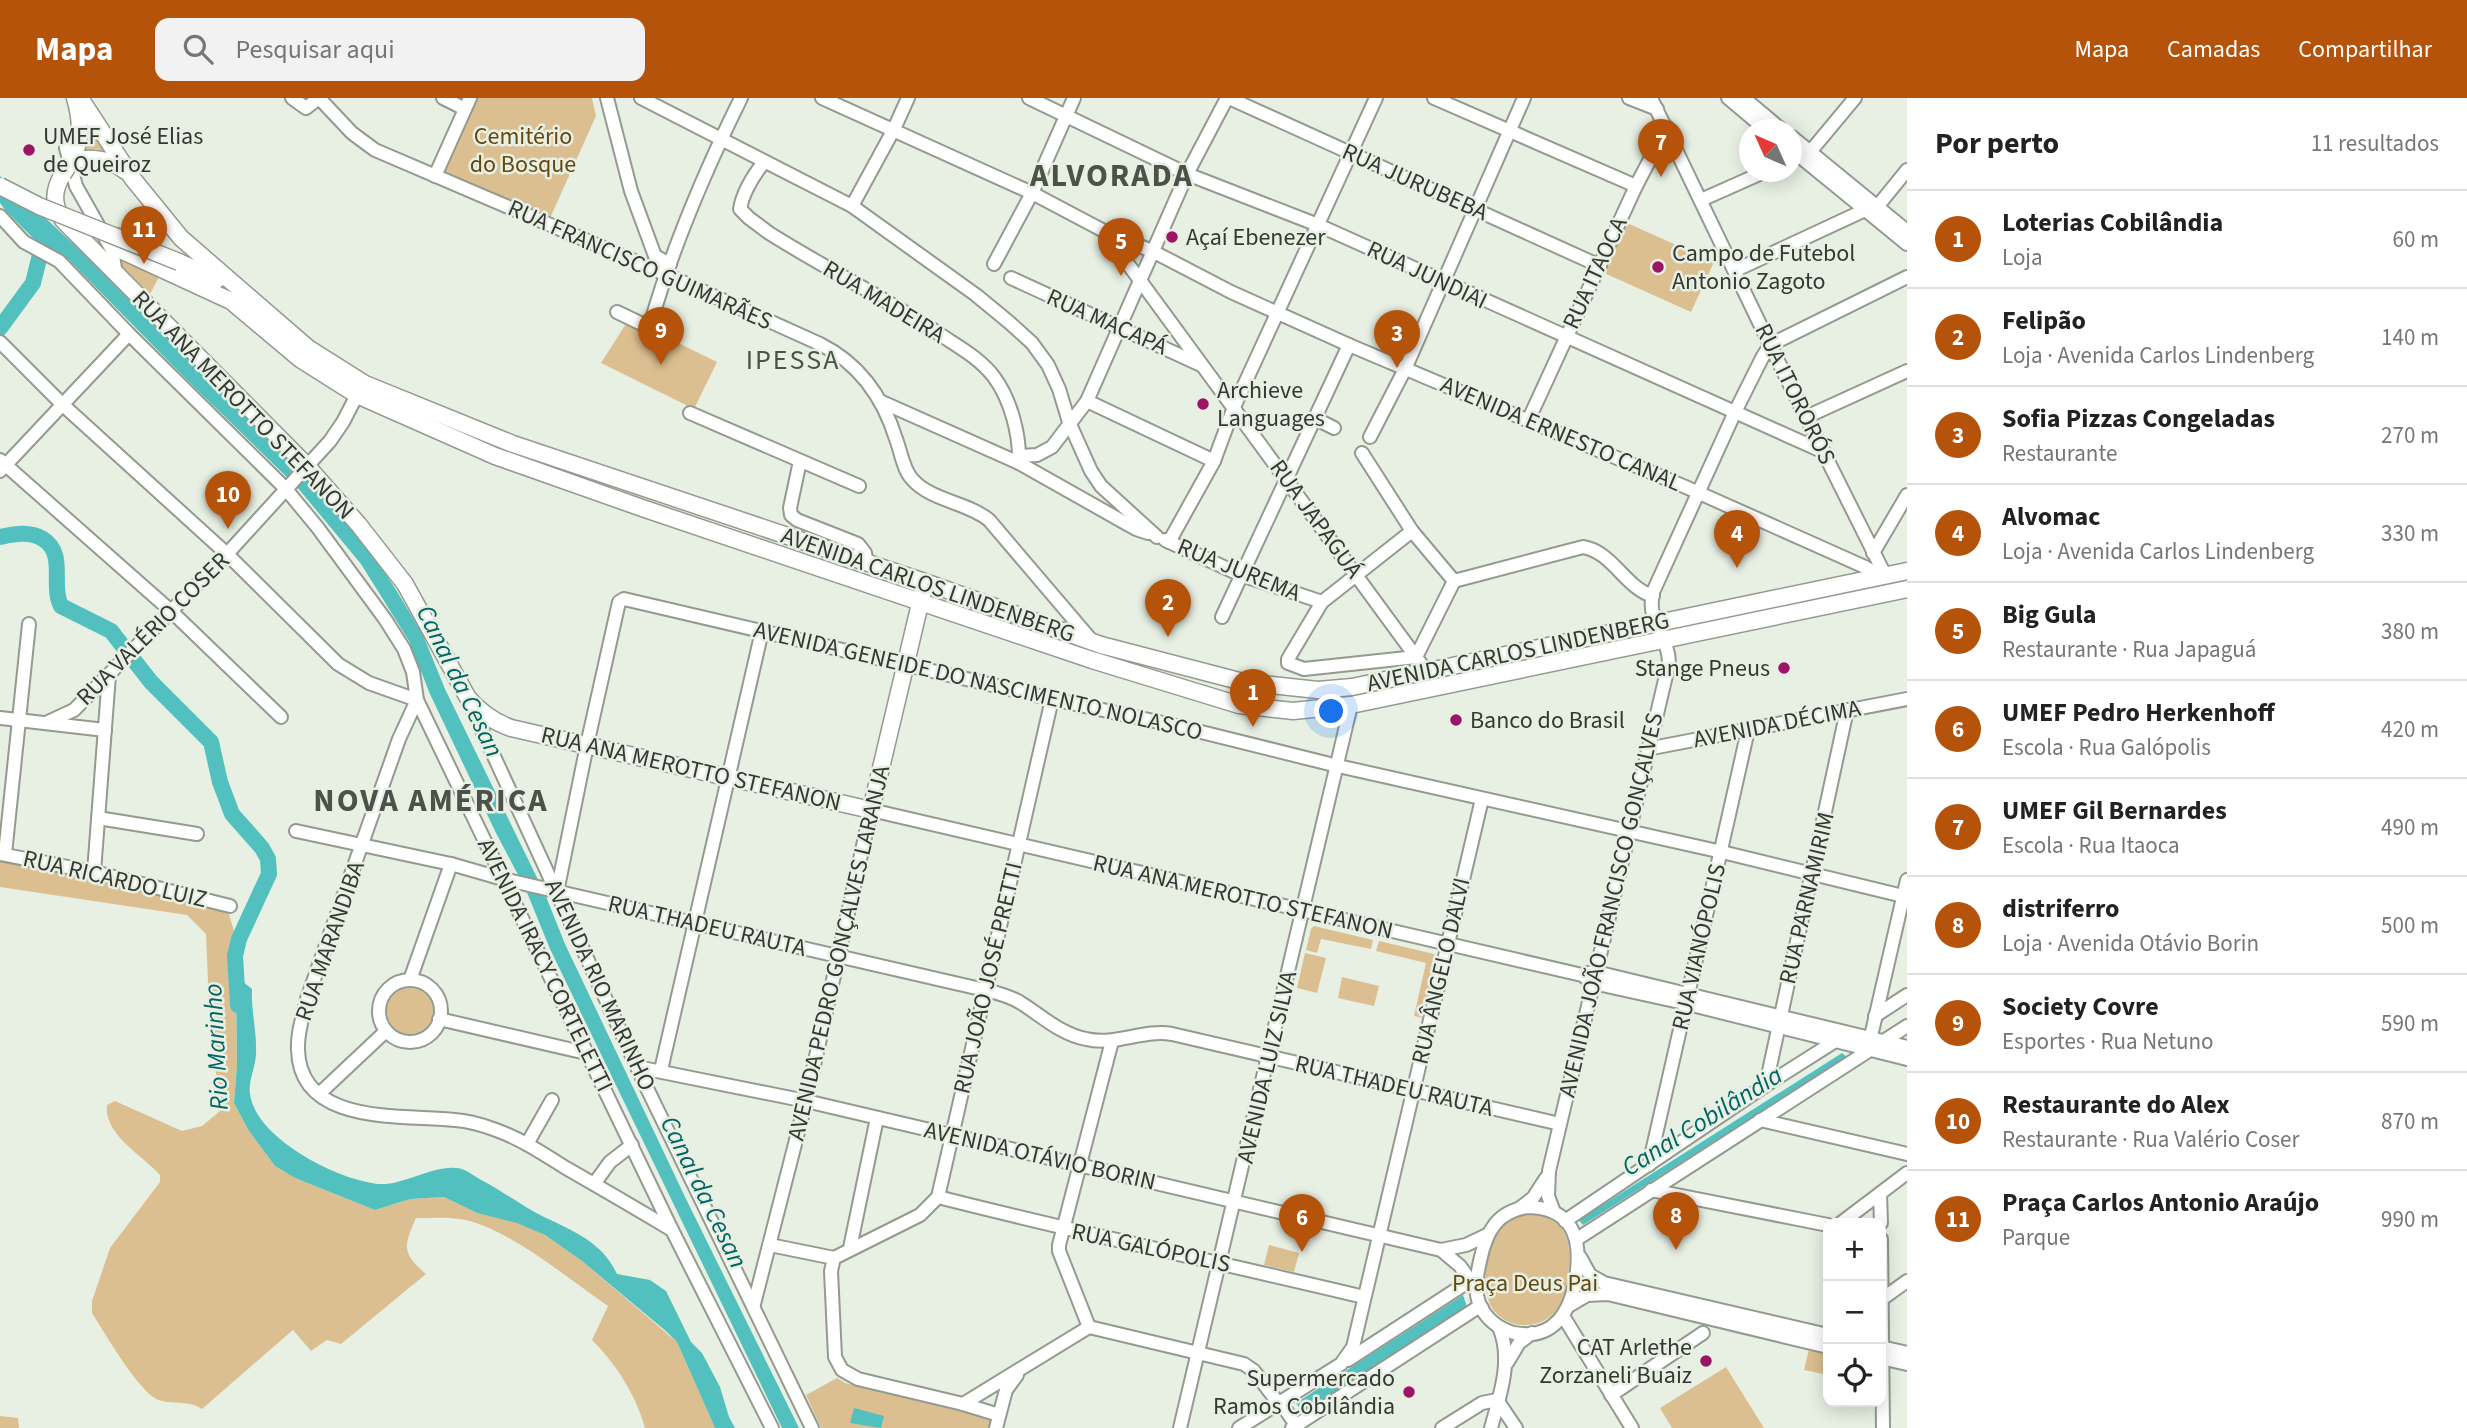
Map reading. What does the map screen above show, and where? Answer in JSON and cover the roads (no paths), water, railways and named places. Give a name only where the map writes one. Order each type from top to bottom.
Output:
[{"type":"main road","name":"RUA ANA MEROTTO STEFANON","points":[[78,98],[81,131],[55,194],[59,214],[359,525],[405,584],[464,692],[482,712],[499,723],[871,810]]},
{"type":"main road","name":"AVENIDA CARLOS LINDENBERG","points":[[78,98],[133,179],[181,238],[300,359],[357,396],[450,438],[645,509],[1092,660],[1239,705],[1293,711],[1351,705],[1907,589]]},
{"type":"main road","points":[[68,162],[88,158],[105,160],[121,168],[133,179]]},
{"type":"main road","points":[[0,186],[175,267]]},
{"type":"main road","points":[[0,195],[175,267],[232,285],[244,301]]},
{"type":"main road","name":"AVENIDA CARLOS LINDENBERG","points":[[244,301],[307,348],[365,384],[513,444],[925,582],[1092,642],[1210,674],[1279,687],[1329,689],[1427,672],[1907,571]]},
{"type":"main road","name":"AVENIDA PEDRO GONÇALVES LARANJA","points":[[871,810],[925,582]]},
{"type":"street","name":"RUA FRANCISCO GUIMARÃES","points":[[292,98],[306,108],[319,98],[363,143],[435,176],[668,269],[834,352],[859,372],[882,402],[1019,459],[1136,529]]},
{"type":"street","points":[[435,176],[468,103],[443,98]]},
{"type":"street","points":[[607,98],[631,191],[655,256],[668,269]]},
{"type":"street","name":"RUA JUREMA","points":[[641,98],[852,206],[976,295],[1032,343],[1048,365],[1059,388],[1069,422],[1091,471],[1101,486],[1157,537]]},
{"type":"street","points":[[617,312],[644,325],[652,319],[668,269],[720,140],[741,98]]},
{"type":"street","name":"AVENIDA ERNESTO CANAL","points":[[822,98],[1032,193],[1231,292],[1405,369],[1698,492],[1883,576]]},
{"type":"street","points":[[852,206],[908,98]]},
{"type":"street","name":"RUA JUNDIAI","points":[[1029,98],[1186,174],[1318,225],[1824,452]]},
{"type":"street","points":[[994,264],[1032,193],[1074,98]]},
{"type":"street","points":[[1019,459],[1037,455],[1052,447],[1087,401],[1186,174],[1228,98]]},
{"type":"street","name":"RUA JURUBEBA","points":[[1228,98],[1601,267]]},
{"type":"street","points":[[1169,542],[1214,461],[1234,407],[1277,311],[1377,98]]},
{"type":"street","points":[[1434,98],[1457,103],[1509,131],[1636,186]]},
{"type":"street","points":[[1370,437],[1405,369],[1524,98]]},
{"type":"street","points":[[1629,98],[1654,104]]},
{"type":"street","points":[[1728,98],[1753,119]]},
{"type":"street","points":[[1744,98],[1769,119]]},
{"type":"street","points":[[1802,150],[1855,98]]},
{"type":"street","name":"RUA ITORORÓS","points":[[1654,104],[1883,576]]},
{"type":"street","name":"RUA ITAOCA","points":[[1528,421],[1636,186],[1667,127]]},
{"type":"street","points":[[1802,157],[1907,231]]},
{"type":"street","points":[[68,162],[76,186],[112,250],[116,274]]},
{"type":"street","name":"RUA MADEIRA","points":[[764,162],[753,177],[740,209],[769,233],[905,312],[974,357],[993,376],[1004,394],[1013,419],[1019,459]]},
{"type":"street","points":[[1736,270],[1871,208],[1907,170]]},
{"type":"street","points":[[1701,200],[1742,182]]},
{"type":"street","points":[[1871,208],[1907,244]]},
{"type":"street","name":"AVENIDA IRACY CORTELETTI","points":[[0,216],[19,238],[59,261],[129,334],[288,484],[385,619],[404,649],[415,681],[417,700],[672,1230],[772,1428]]},
{"type":"street","name":"RUA JAPAGUÁ","points":[[1104,231],[1427,672]]},
{"type":"street","points":[[1663,640],[1654,624],[1651,605],[1653,596],[1735,412],[1770,345],[1907,277]]},
{"type":"street","name":"RUA MACAPÁ","points":[[1011,278],[1204,366]]},
{"type":"street","points":[[129,334],[2,466],[171,611],[281,718]]},
{"type":"street","points":[[0,342],[63,405],[227,554],[338,664],[369,683],[417,700]]},
{"type":"street","points":[[1222,617],[1349,345]]},
{"type":"street","points":[[1806,417],[1907,370]]},
{"type":"street","name":"RUA VALÉRIO COSER","points":[[46,723],[74,710],[227,554],[337,431],[357,396]]},
{"type":"street","points":[[1087,401],[1214,461]]},
{"type":"street","points":[[882,402],[891,421],[906,470],[914,481],[992,522],[1092,642]]},
{"type":"street","points":[[690,413],[859,486]]},
{"type":"street","points":[[1314,418],[1334,428]]},
{"type":"street","points":[[1362,453],[1412,531],[1454,581]]},
{"type":"street","points":[[800,461],[790,508],[791,515],[797,520],[858,544],[865,553],[867,564]]},
{"type":"street","points":[[1873,553],[1907,495]]},
{"type":"street","name":"RUA JUREMA","points":[[1136,529],[1241,575],[1322,602]]},
{"type":"street","points":[[1412,531],[1322,602],[1288,663],[1295,667],[1313,668],[1416,657],[1454,581],[1583,547],[1599,554],[1642,591],[1653,596]]},
{"type":"street","name":"AVENIDA GENEIDE DO NASCIMENTO NOLASCO","points":[[587,745],[621,599],[1905,896]]},
{"type":"street","points":[[2,854],[29,624]]},
{"type":"street","points":[[660,1070],[762,631]]},
{"type":"street","name":"AVENIDA JOÃO FRANCISCO GONÇALVES","points":[[1554,1212],[1548,1196],[1549,1171],[1669,663],[1663,640]]},
{"type":"street","points":[[94,872],[105,730],[113,670]]},
{"type":"street","points":[[401,694],[415,681]]},
{"type":"street","name":"AVENIDA RIO MARINHO","points":[[464,692],[637,1066],[812,1428]]},
{"type":"street","name":"RUA JOÃO JOSÉ PRETTI","points":[[938,1197],[1052,699]]},
{"type":"street","name":"AVENIDA DÉCIMA","points":[[1647,749],[1907,699]]},
{"type":"street","name":"RUA MARANDIBA","points":[[417,700],[399,739],[307,999],[299,1029],[298,1060],[307,1081],[319,1094],[342,1108],[360,1113],[474,1123],[496,1129],[527,1144],[672,1230]]},
{"type":"street","name":"AVENIDA LUIZ SILVA","points":[[1180,1428],[1351,705]]},
{"type":"street","name":"RUA PARNAMIRIM","points":[[1766,1085],[1847,710]]},
{"type":"street","points":[[0,718],[105,730]]},
{"type":"street","name":"RUA VIANÓPOLIS","points":[[1649,1165],[1748,730]]},
{"type":"street","points":[[557,892],[587,745]]},
{"type":"street","name":"RUA ÂNGELO DALVI","points":[[1358,1349],[1364,1297],[1482,799]]},
{"type":"street","name":"RUA ANA MEROTTO STEFANON","points":[[871,810],[1873,1043],[1907,1059]]},
{"type":"street","name":"AVENIDA PEDRO GONÇALVES LARANJA","points":[[754,1304],[806,1101],[871,810]]},
{"type":"street","points":[[98,818],[197,834]]},
{"type":"street","name":"RUA THADEU RAUTA","points":[[296,831],[451,864],[557,892],[985,990],[1018,1001],[1066,1033],[1089,1040],[1112,1041],[1166,1033],[1560,1124]]},
{"type":"street","name":"RUA RICARDO LUIZ","points":[[2,854],[94,872],[230,906]]},
{"type":"street","points":[[410,979],[451,864]]},
{"type":"street","points":[[1873,1043],[1875,1016],[1907,880]]},
{"type":"street","points":[[410,979],[426,984],[437,995],[440,1003],[439,1020],[429,1035],[412,1042],[393,1037],[386,1031],[379,1016],[381,998],[393,985],[410,979]]},
{"type":"street","points":[[1875,1016],[1907,995]]},
{"type":"street","points":[[439,1020],[586,1053]]},
{"type":"street","name":"RUA ANA MEROTTO STEFANON","points":[[1779,1021],[1837,1040],[1907,1048]]},
{"type":"street","points":[[1577,1238],[1760,1120],[1873,1043],[1907,1026]]},
{"type":"street","points":[[319,1094],[386,1031]]},
{"type":"street","points":[[1565,1221],[1837,1040]]},
{"type":"street","points":[[1089,1327],[1059,1251],[1062,1229],[1112,1041]]},
{"type":"street","name":"AVENIDA OTÁVIO BORIN","points":[[637,1066],[806,1101],[1441,1250],[1466,1245],[1487,1235]]},
{"type":"street","points":[[527,1144],[552,1100]]},
{"type":"street","points":[[850,1248],[877,1118]]},
{"type":"street","points":[[1760,1120],[1907,1154]]},
{"type":"street","points":[[594,1184],[610,1162],[632,1145]]},
{"type":"street","name":"AVENIDA JOÃO FRANCISCO GONÇALVES","points":[[1520,1208],[1538,1192],[1549,1171]]},
{"type":"street","points":[[1848,1218],[1907,1173]]},
{"type":"street","points":[[1651,1190],[1823,1224]]},
{"type":"street","points":[[1880,1194],[1881,1218]]},
{"type":"street","points":[[770,1245],[834,1258],[920,1215],[938,1197]]},
{"type":"street","name":"RUA GALÓPOLIS","points":[[938,1197],[1062,1229],[1220,1262],[1364,1297]]},
{"type":"street","points":[[1532,1334],[1516,1333],[1499,1326],[1480,1306],[1469,1285],[1476,1280],[1487,1235],[1504,1215],[1520,1208],[1537,1207],[1554,1212],[1565,1221],[1577,1238],[1580,1256],[1587,1271],[1599,1281],[1641,1297],[1782,1331],[1823,1345]]},
{"type":"street","name":"AVENIDA OTÁVIO BORIN","points":[[1441,1250],[1460,1266],[1469,1285]]},
{"type":"street","points":[[1580,1256],[1566,1311],[1632,1428]]},
{"type":"street","points":[[834,1258],[830,1287],[835,1357],[842,1370],[858,1379],[963,1404],[998,1422],[1006,1390],[1021,1369]]},
{"type":"street","points":[[1886,1296],[1907,1281]]},
{"type":"street","name":"RUA ÂNGELO DALVI","points":[[1239,1428],[1342,1364],[1358,1349],[1469,1285]]},
{"type":"street","points":[[1504,1370],[1514,1349],[1532,1334],[1548,1328],[1581,1297],[1593,1294],[1641,1297]]},
{"type":"street","points":[[963,1404],[1089,1327],[1248,1366],[1280,1403],[1295,1427],[1480,1306]]},
{"type":"street","points":[[1491,1428],[1506,1352],[1499,1326]]},
{"type":"street","points":[[1782,1331],[1823,1335]]},
{"type":"street","points":[[1611,1395],[1703,1334]]},
{"type":"street","points":[[1886,1353],[1907,1353]]},
{"type":"street","points":[[1886,1355],[1907,1364]]},
{"type":"street","points":[[1442,1428],[1480,1404],[1497,1400]]},
{"type":"street","points":[[1497,1400],[1516,1428]]},
{"type":"street","points":[[1883,1407],[1884,1428]]},
{"type":"water","points":[[0,176],[80,250],[306,476],[374,556],[398,593],[423,635],[445,689],[545,894],[565,944],[799,1428],[782,1428],[550,949],[526,890],[430,694],[409,641],[361,564],[297,487],[69,260],[34,239],[5,210],[0,203]]},
{"type":"water","points":[[242,981],[252,989],[256,1037],[256,1058],[250,1094],[256,1111],[283,1141],[301,1154],[342,1175],[379,1184],[399,1182],[442,1169],[462,1169],[586,1239],[604,1254],[617,1274],[650,1280],[666,1291],[691,1342],[702,1353],[720,1387],[735,1428],[715,1428],[677,1342],[582,1261],[545,1235],[517,1223],[477,1213],[444,1197],[410,1199],[375,1210],[295,1178],[275,1166],[249,1131],[234,1103],[237,1065],[236,984]]},
{"type":"water","points":[[1842,1053],[1847,1057],[1583,1225],[1579,1220]]},
{"type":"water","points":[[1463,1295],[1467,1307],[1302,1412],[1296,1403]]},
{"type":"water","points":[[854,1408],[884,1416],[881,1428],[850,1423]]},
{"type":"waterway","name":"Rio Marinho","points":[[0,328],[33,283],[44,239]]},
{"type":"waterway","name":"Rio Marinho","points":[[0,537],[27,534],[43,539],[50,545],[56,561],[61,606],[111,631],[151,682],[211,742],[220,782],[232,814],[262,848],[268,859],[269,874],[239,939],[235,956],[238,1005]]},
{"type":"place","name":"UMEF José Elias de Queiroz","points":[[29,150]]},
{"type":"place","name":"UMEF Gil Bernardes","points":[[1661,177]]},
{"type":"place","name":"Açaí Ebenezer","points":[[1172,237]]},
{"type":"place","name":"Praça Carlos Antonio Araújo","points":[[144,264]]},
{"type":"place","name":"Campo de Futebol Antonio Zagoto","points":[[1658,267]]},
{"type":"place","name":"Big Gula","points":[[1121,276]]},
{"type":"place","name":"Society Covre","points":[[661,365]]},
{"type":"place","name":"Sofia Pizzas Congeladas","points":[[1397,368]]},
{"type":"place","name":"Archieve Languages","points":[[1203,404]]},
{"type":"place","name":"Restaurante do Alex","points":[[228,529]]},
{"type":"place","name":"Alvomac","points":[[1737,568]]},
{"type":"place","name":"Felipão","points":[[1168,637]]},
{"type":"place","name":"Stange Pneus","points":[[1784,668]]},
{"type":"place","name":"Banco do Brasil","points":[[1456,720]]},
{"type":"place","name":"Loterias Cobilândia","points":[[1253,727]]},
{"type":"place","name":"distriferro","points":[[1676,1250]]},
{"type":"place","name":"UMEF Pedro Herkenhoff","points":[[1302,1252]]},
{"type":"place","name":"CAT Arlethe Zorzaneli Buaiz","points":[[1706,1361]]},
{"type":"place","name":"Supermercado Ramos Cobilândia","points":[[1409,1392]]},
{"type":"district","name":"ALVORADA","points":[[1112,176]]},
{"type":"district","name":"IPESSA","points":[[793,360]]},
{"type":"district","name":"NOVA AMÉRICA","points":[[431,801]]},
{"type":"park label","name":"Cemitério do Bosque","points":[[523,150]]},
{"type":"park label","name":"Praça Deus Pai","points":[[1525,1283]]},
{"type":"water label","name":"Canal da Cesan","points":[[460,681]]},
{"type":"water label","name":"Canal Cobilândia","points":[[1702,1121]]},
{"type":"water label","name":"Canal da Cesan","points":[[704,1192]]}]
